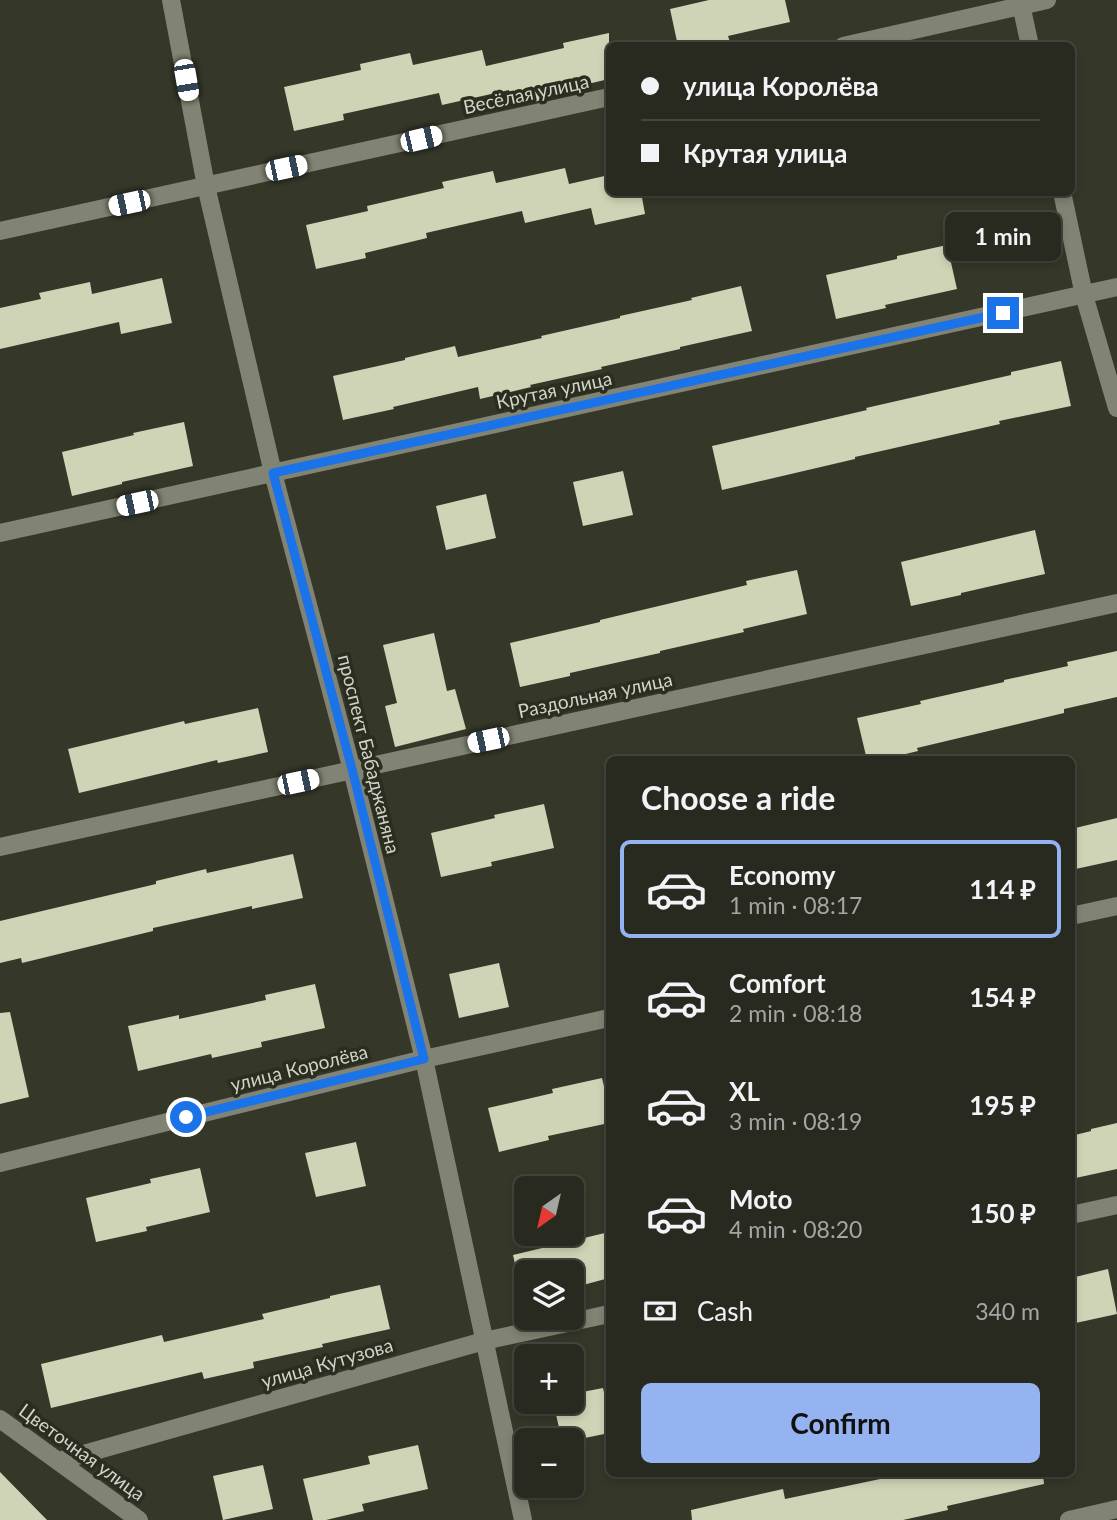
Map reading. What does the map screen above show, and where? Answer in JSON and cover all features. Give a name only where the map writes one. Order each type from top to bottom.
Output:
[{"type":"street","name":"проспект Бабаджаняна","points":[[171,0],[206,186],[273,473],[352,769],[424,1059],[523,1520]]},
{"type":"street","points":[[860,42],[1021,3],[1047,0]]},
{"type":"street","points":[[1021,3],[1029,42]]},
{"type":"street","name":"Весёлая улица","points":[[0,231],[606,98]]},
{"type":"street","points":[[1063,196],[1084,295],[1117,408]]},
{"type":"street","name":"Крутая улица","points":[[0,534],[1117,287]]},
{"type":"street","name":"Раздольная улица","points":[[0,847],[1117,603]]},
{"type":"street","points":[[1075,915],[1117,906]]},
{"type":"street","name":"улица Королёва","points":[[0,1163],[424,1059],[606,1019]]},
{"type":"street","points":[[1075,1214],[1117,1205]]},
{"type":"street","name":"улица Кутузова","points":[[59,1461],[484,1340],[606,1315]]},
{"type":"street","name":"Цветочная улица","points":[[0,1419],[139,1520]]},
{"type":"street","points":[[1069,1520],[1117,1509]]},
{"type":"building","points":[[709,0],[785,0],[790,22],[728,36],[730,42],[677,42],[670,9]]},
{"type":"building","points":[[609,33],[609,42],[606,42],[606,80],[562,90],[563,95],[512,107],[509,90],[442,105],[439,93],[343,114],[344,120],[294,131],[284,87],[361,70],[360,64],[410,53],[413,65],[482,50],[486,66],[564,48],[563,43]]},
{"type":"building","points":[[565,168],[569,184],[606,176],[606,196],[642,196],[645,214],[595,225],[591,208],[525,223],[522,211],[426,233],[427,238],[365,253],[366,258],[316,269],[306,225],[368,211],[367,206],[444,188],[442,182],[493,171],[496,183]]},
{"type":"building","points":[[947,245],[957,289],[836,319],[826,275]]},
{"type":"building","points":[[162,278],[172,323],[121,334],[119,322],[0,349],[0,308],[41,299],[39,293],[90,282],[92,294]]},
{"type":"building","points":[[741,286],[752,331],[480,399],[478,387],[343,420],[333,376],[455,346],[458,357]]},
{"type":"building","points":[[1061,361],[1071,406],[999,421],[1000,424],[722,490],[712,446]]},
{"type":"building","points":[[184,422],[193,466],[72,496],[62,452]]},
{"type":"building","points":[[623,471],[633,515],[583,526],[573,482]]},
{"type":"building","points":[[486,494],[496,538],[446,550],[436,506]]},
{"type":"building","points":[[1035,530],[1045,574],[911,606],[901,562]]},
{"type":"building","points":[[797,570],[807,614],[520,687],[510,643],[747,585],[746,581]]},
{"type":"building","points":[[434,633],[447,691],[455,689],[466,729],[395,747],[385,706],[397,703],[383,645]]},
{"type":"building","points":[[1117,651],[1117,697],[1064,709],[1064,713],[917,748],[918,751],[897,756],[866,756],[857,718],[1068,666],[1067,662]]},
{"type":"building","points":[[258,708],[268,752],[218,763],[217,760],[79,793],[68,749],[184,721],[185,724]]},
{"type":"building","points":[[544,804],[554,848],[491,862],[492,866],[441,877],[431,833]]},
{"type":"building","points":[[1117,818],[1117,860],[1075,869],[1075,828]]},
{"type":"building","points":[[293,854],[303,898],[252,909],[252,906],[153,928],[153,931],[22,963],[21,958],[0,963],[0,921],[156,884],[156,881],[206,869],[207,873]]},
{"type":"building","points":[[499,963],[509,1007],[459,1018],[449,974]]},
{"type":"building","points":[[315,984],[325,1028],[261,1042],[262,1047],[212,1058],[211,1054],[138,1071],[128,1026],[179,1015],[179,1019],[266,1000],[265,995]]},
{"type":"building","points":[[10,1012],[29,1097],[0,1104],[0,1013]]},
{"type":"building","points":[[602,1078],[606,1095],[606,1124],[548,1136],[549,1140],[499,1152],[488,1108],[553,1093],[552,1089]]},
{"type":"building","points":[[1117,1123],[1117,1169],[1075,1178],[1075,1135]]},
{"type":"building","points":[[356,1142],[366,1186],[316,1197],[305,1153]]},
{"type":"building","points":[[200,1168],[210,1212],[146,1227],[147,1231],[96,1242],[86,1198]]},
{"type":"building","points":[[606,1233],[606,1279],[584,1285],[584,1260],[514,1260],[513,1255],[551,1246],[584,1246],[584,1238]]},
{"type":"building","points":[[1108,1269],[1117,1314],[1075,1323],[1075,1277]]},
{"type":"building","points":[[380,1285],[390,1329],[253,1362],[254,1368],[204,1379],[202,1372],[51,1408],[41,1364],[162,1335],[164,1342],[264,1319],[262,1314]]},
{"type":"building","points":[[603,1388],[606,1401],[606,1434],[584,1438],[584,1428],[559,1428],[556,1414],[584,1414],[584,1392]]},
{"type":"building","points":[[418,1445],[428,1489],[362,1504],[364,1511],[326,1520],[313,1520],[303,1479],[370,1464],[368,1456]]},
{"type":"building","points":[[263,1465],[273,1509],[223,1520],[213,1476]]},
{"type":"building","points":[[0,1472],[47,1520],[0,1520]]},
{"type":"building","points":[[890,1477],[1043,1477],[1044,1484],[947,1506],[948,1510],[903,1520],[692,1520],[691,1510],[783,1489],[785,1499]]},
{"type":"route","points":[[186,1117],[424,1059],[352,769],[273,473],[1003,313]]}]
